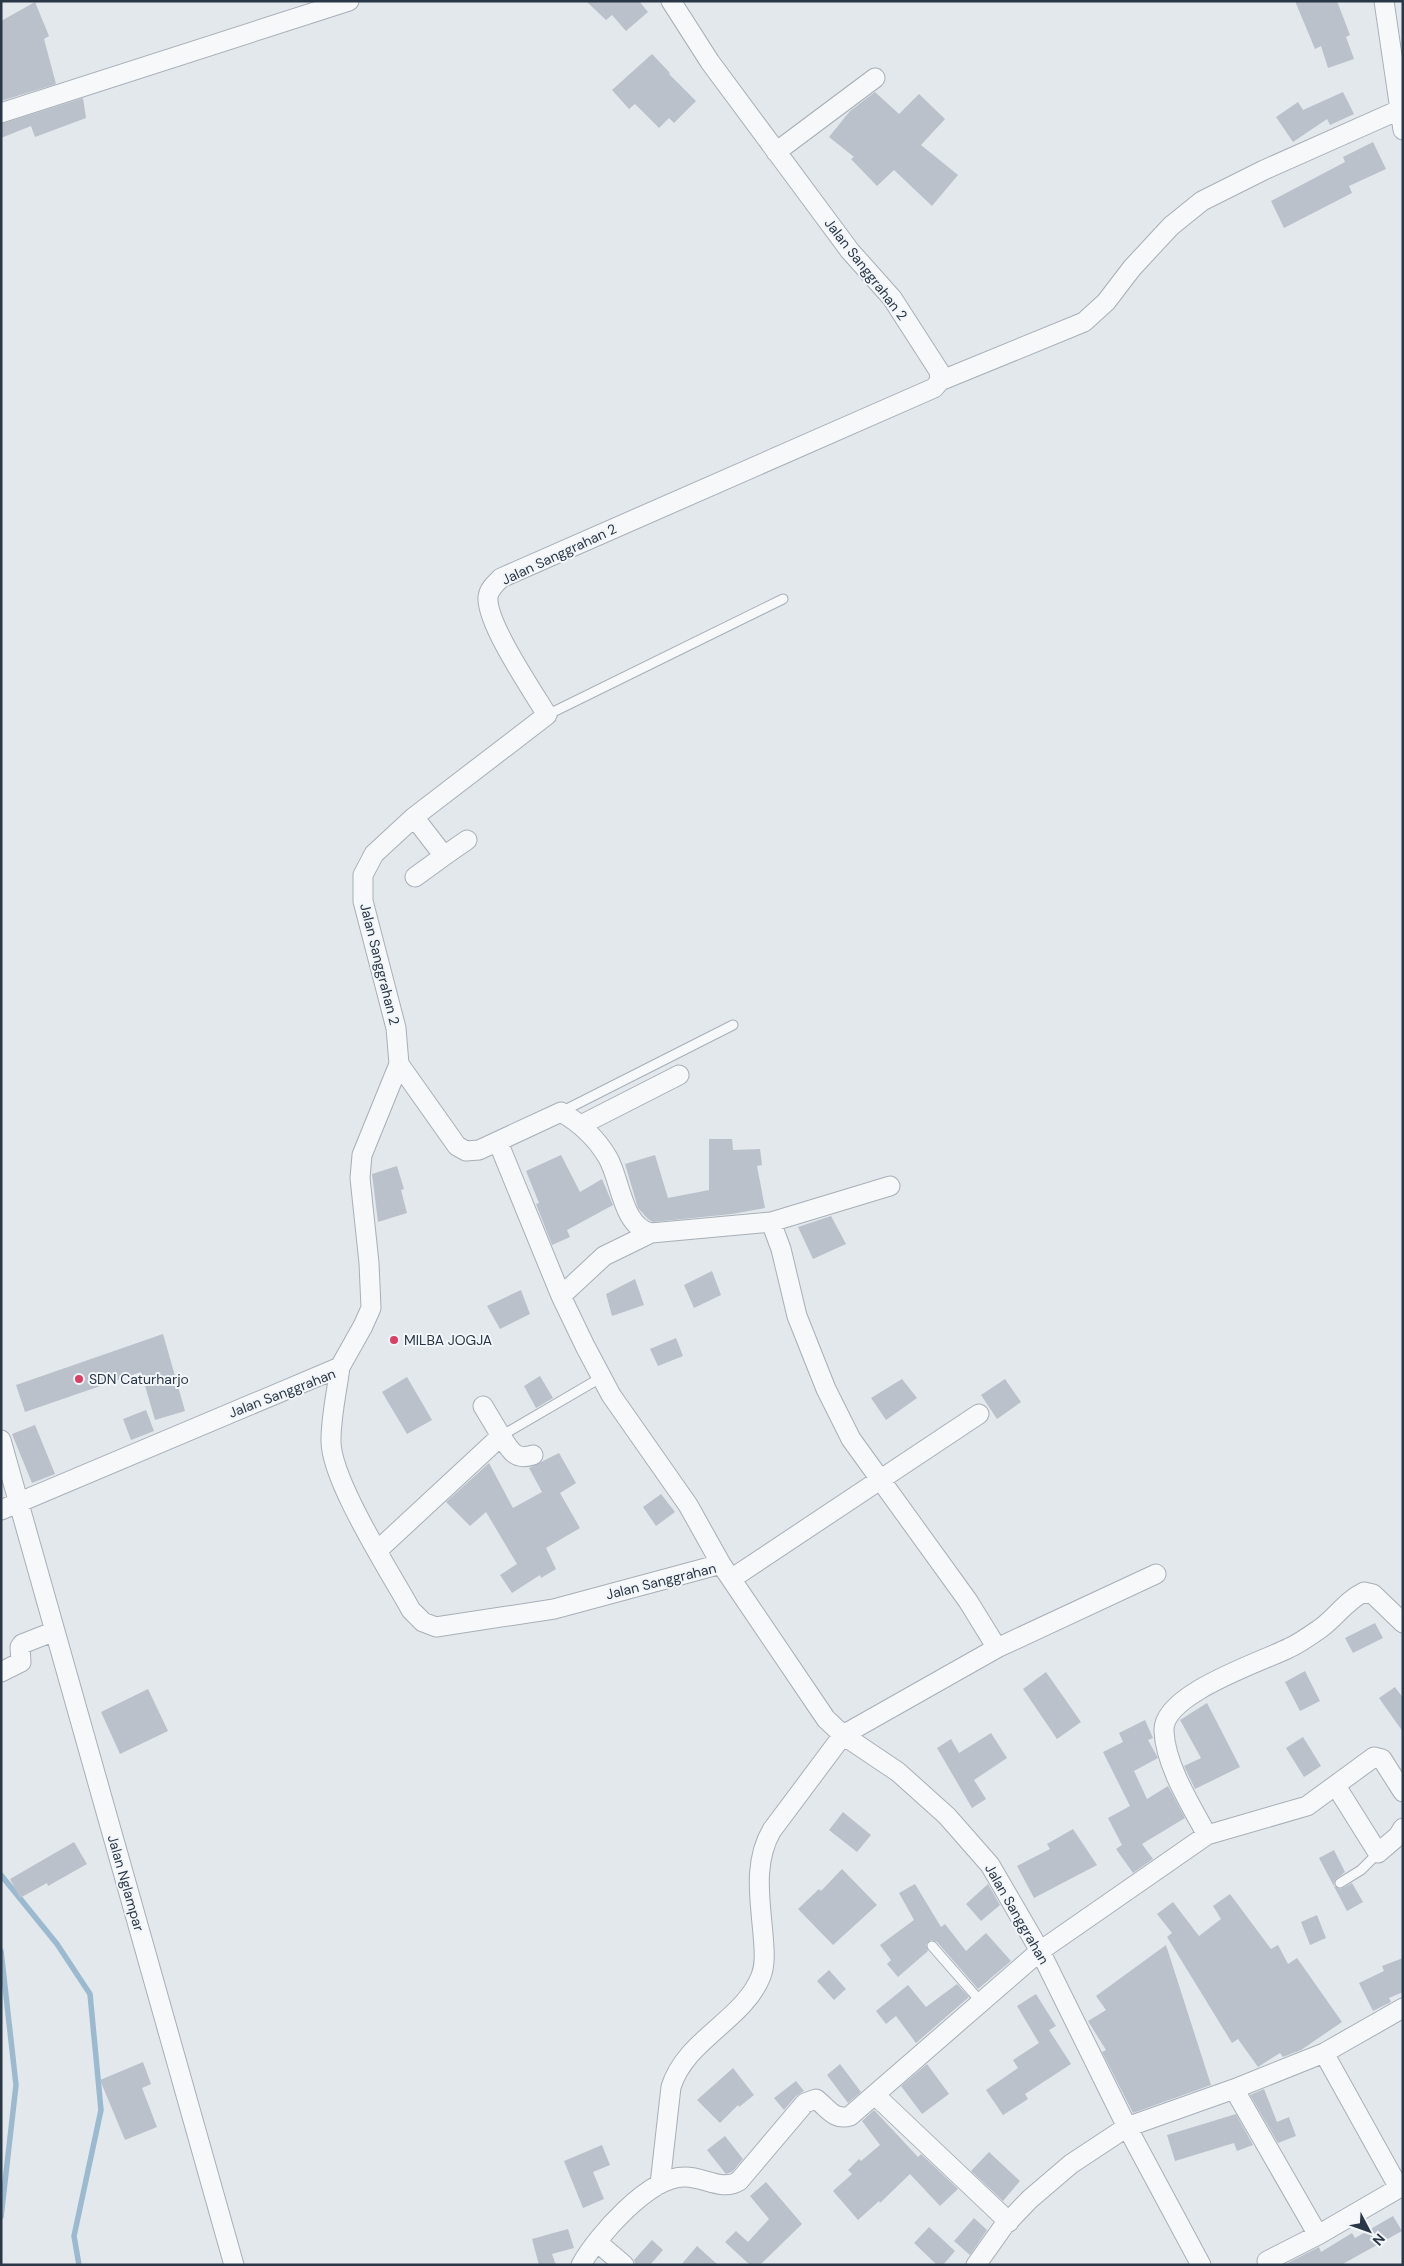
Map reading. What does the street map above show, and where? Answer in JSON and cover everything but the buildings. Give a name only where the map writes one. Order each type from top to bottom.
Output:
[{"type":"street","points":[[1,113],[349,1]]},
{"type":"street","name":"Jalan Sanggrahan 2","points":[[340,1368],[364,1326],[371,1308],[369,1263],[360,1178],[362,1155],[399,1064],[396,1028],[364,901],[363,875],[374,854],[414,817],[546,715],[500,635],[488,610],[488,596],[492,588],[501,578],[934,388],[940,381],[938,371],[892,298],[850,251],[776,152],[710,62],[671,1]]},
{"type":"street","points":[[1384,1],[1400,87],[1399,110],[1403,130]]},
{"type":"street","points":[[776,152],[875,78]]},
{"type":"street","points":[[940,381],[1084,322],[1106,302],[1132,268],[1171,226],[1202,201],[1264,170],[1399,110]]},
{"type":"street","points":[[414,817],[444,856]]},
{"type":"street","points":[[415,878],[467,840]]},
{"type":"street","points":[[399,1064],[457,1146],[466,1151],[479,1150],[561,1112],[580,1125],[608,1158],[630,1219],[636,1226],[651,1233]]},
{"type":"street","points":[[580,1125],[679,1075]]},
{"type":"street","points":[[498,1142],[561,1296],[602,1377],[612,1395],[688,1505],[726,1572],[882,1480],[979,1414]]},
{"type":"street","points":[[561,1296],[604,1256],[651,1233],[771,1222],[890,1186]]},
{"type":"street","points":[[771,1222],[781,1248],[797,1316],[826,1389],[851,1439],[968,1601],[997,1648]]},
{"type":"street","name":"Jalan Sanggrahan","points":[[1,1510],[340,1368],[331,1441],[334,1463],[411,1610],[423,1622],[436,1626],[554,1609],[726,1572],[826,1719],[843,1735],[898,1772],[947,1816],[990,1865],[1040,1951],[1128,2127],[1201,2265]]},
{"type":"street","points":[[483,1406],[501,1436],[516,1456],[523,1458],[533,1455]]},
{"type":"street","points":[[378,1550],[501,1436]]},
{"type":"street","name":"Jalan Nglampar","points":[[1,1440],[234,2265]]},
{"type":"street","points":[[660,2184],[670,2087],[674,2075],[688,2055],[747,1999],[762,1974],[764,1947],[759,1888],[760,1866],[766,1840],[843,1735],[997,1648],[1156,1574]]},
{"type":"street","points":[[1207,1835],[1168,1758],[1163,1729],[1170,1712],[1194,1693],[1223,1677],[1290,1647],[1321,1628],[1364,1592],[1373,1594],[1403,1623]]},
{"type":"street","points":[[1,1672],[21,1662],[20,1647],[22,1644],[55,1631]]},
{"type":"street","points":[[581,2265],[597,2242],[632,2203],[660,2184],[682,2176],[700,2178],[723,2186],[732,2186],[739,2181],[805,2103],[816,2099],[836,2117],[842,2119],[850,2116],[1040,1951],[1207,1835],[1307,1806],[1377,1757],[1382,1759],[1403,1792]]},
{"type":"street","points":[[1336,1786],[1378,1853],[1394,1840],[1403,1828]]},
{"type":"street","points":[[976,2265],[1009,2222],[1030,2199],[1071,2164],[1128,2127],[1234,2089],[1324,2053],[1403,2008]]},
{"type":"street","points":[[1267,2261],[1318,2235],[1401,2187],[1324,2053]]},
{"type":"street","points":[[1234,2089],[1318,2235]]},
{"type":"street","points":[[875,2095],[1009,2222]]},
{"type":"street","points":[[597,2242],[624,2265]]},
{"type":"lane","points":[[546,715],[783,599]]},
{"type":"lane","points":[[561,1112],[733,1025]]},
{"type":"lane","points":[[501,1436],[602,1377]]},
{"type":"lane","points":[[1340,1883],[1361,1870],[1378,1853]]},
{"type":"lane","points":[[932,1946],[981,2002]]},
{"type":"waterway","points":[[1,1875],[57,1944],[90,1994],[101,2110],[74,2236],[79,2265]]},
{"type":"waterway","points":[[1,1951],[16,2085],[1,2217]]},
{"type":"place","name":"MILBA JOGJA","points":[[394,1340]]},
{"type":"place","name":"SDN Caturharjo","points":[[79,1379]]}]
